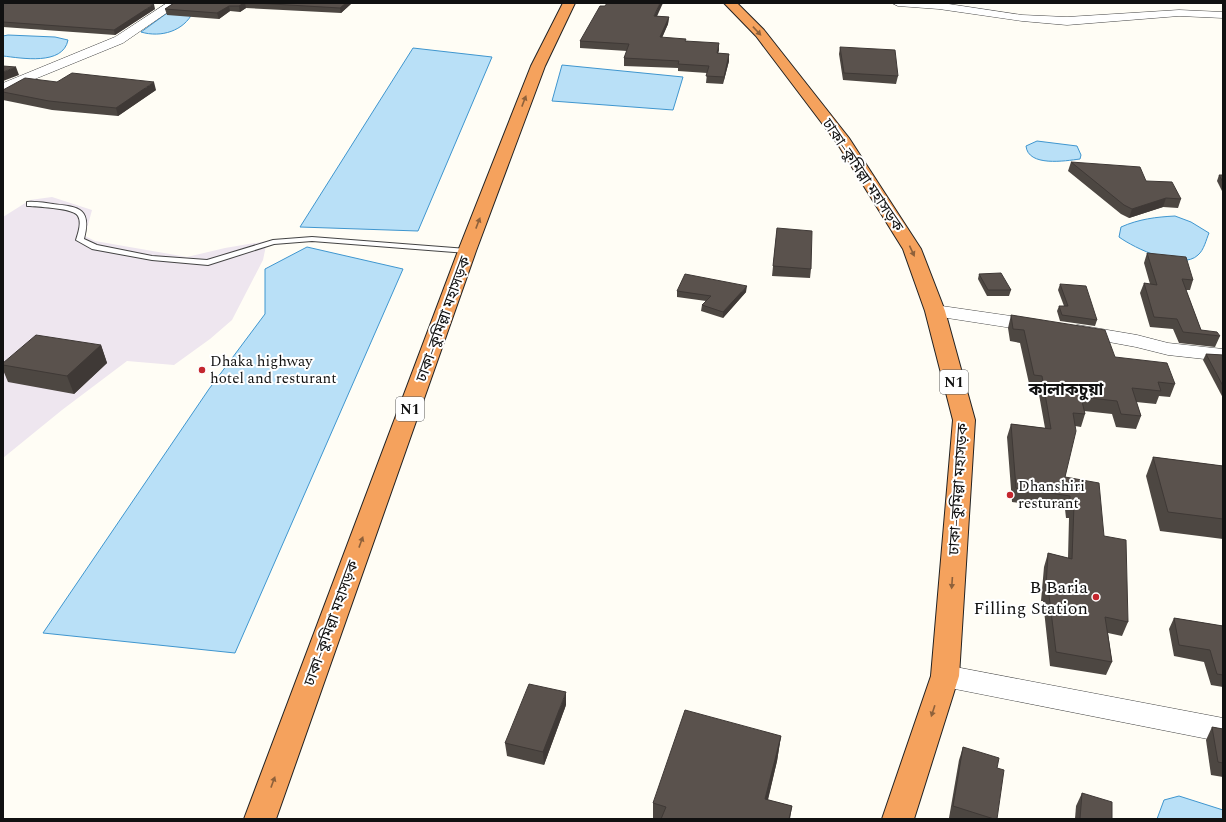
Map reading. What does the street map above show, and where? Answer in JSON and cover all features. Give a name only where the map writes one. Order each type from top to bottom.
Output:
[{"type":"highway","name":"ঢাকা–কুমিল্লা মহাসড়ক","points":[[260,819],[468,251],[538,66],[569,3]]},
{"type":"highway","name":"ঢাকা–কুমিল্লা মহাসড়ক","points":[[730,3],[760,33],[844,141],[912,249],[935,311],[964,420],[945,676],[898,819]]},
{"type":"street","points":[[3,88],[119,40],[175,3]]},
{"type":"street","points":[[898,3],[939,6],[1022,18],[1067,21],[1179,13],[1223,15]]},
{"type":"street","points":[[935,311],[1130,339],[1168,349],[1223,355]]},
{"type":"street","points":[[945,676],[1223,730]]},
{"type":"lane","points":[[30,204],[75,209],[82,215],[84,225],[80,240],[95,247],[152,258],[208,263],[273,242],[312,240],[468,251]]},
{"type":"shaded area","points":[[52,197],[92,210],[85,236],[95,241],[187,257],[225,248],[267,241],[263,260],[232,320],[210,339],[174,365],[127,361],[62,410],[3,458],[3,217],[30,200]]},
{"type":"water","points":[[170,11],[193,12],[184,24],[171,31],[156,34],[141,32]]},
{"type":"water","points":[[3,36],[55,37],[68,40],[65,48],[58,54],[50,57],[30,59],[3,56]]},
{"type":"water","points":[[413,48],[492,57],[418,231],[300,227]]},
{"type":"water","points":[[562,65],[683,77],[673,110],[552,101]]},
{"type":"water","points":[[1037,141],[1077,146],[1081,155],[1080,159],[1066,161],[1040,160],[1028,153],[1026,146]]},
{"type":"water","points":[[1175,216],[1191,222],[1209,233],[1202,250],[1198,255],[1191,259],[1170,259],[1158,256],[1135,247],[1119,237],[1121,227],[1128,224],[1148,219]]},
{"type":"water","points":[[307,247],[403,269],[235,653],[43,633],[209,389],[265,314],[265,269]]},
{"type":"water","points":[[1179,796],[1223,810],[1223,819],[1157,819],[1164,800]]},
{"type":"building","points":[[3,3],[154,4],[114,30],[3,22]]},
{"type":"building","points":[[174,3],[244,3],[239,6],[229,6],[217,13],[165,9]]},
{"type":"building","points":[[255,3],[346,3],[340,8]]},
{"type":"building","points":[[607,3],[660,3],[654,16],[669,17],[660,37],[686,39],[685,41],[719,43],[717,53],[729,54],[724,77],[706,76],[709,66],[678,64],[679,61],[624,58],[629,44],[580,41],[600,6],[605,6]]},
{"type":"building","points":[[840,47],[895,50],[898,76],[844,73]]},
{"type":"building","points":[[3,66],[16,67],[3,72]]},
{"type":"building","points":[[72,73],[154,82],[116,108],[49,101],[3,92],[3,90],[25,78],[57,82]]},
{"type":"building","points":[[1071,162],[1140,167],[1146,181],[1172,182],[1181,199],[1166,198],[1132,209],[1124,205]]},
{"type":"building","points":[[1219,175],[1223,175],[1223,182]]},
{"type":"building","points":[[777,228],[812,231],[811,269],[773,266]]},
{"type":"building","points":[[1147,253],[1186,257],[1193,280],[1182,279],[1201,330],[1217,332],[1220,336],[1183,332],[1177,319],[1154,317],[1144,283],[1157,285]]},
{"type":"building","points":[[1001,273],[1011,290],[988,290],[979,274]]},
{"type":"building","points":[[685,274],[747,286],[723,312],[702,305],[711,296],[677,291]]},
{"type":"building","points":[[1060,284],[1086,286],[1097,320],[1062,315],[1059,306],[1068,306]]},
{"type":"building","points":[[1011,315],[1105,330],[1115,357],[1167,363],[1175,384],[1158,382],[1161,391],[1132,388],[1141,416],[1121,414],[1117,401],[1081,397],[1085,414],[1073,413],[1076,431],[1065,477],[1099,483],[1104,536],[1126,540],[1128,622],[1105,617],[1112,662],[1056,652],[1048,587],[1046,587],[1048,553],[1072,559],[1074,505],[1070,504],[1070,496],[1016,488],[1011,424],[1051,429],[1042,376],[1034,375],[1024,330],[1013,329]]},
{"type":"building","points":[[36,335],[101,345],[67,376],[3,365],[3,363]]},
{"type":"building","points":[[1206,354],[1223,355],[1223,386]]},
{"type":"building","points":[[1153,457],[1223,466],[1223,519],[1168,512]]},
{"type":"building","points":[[1174,618],[1223,626],[1223,675],[1217,674],[1210,650],[1179,645]]},
{"type":"building","points":[[529,684],[566,692],[543,752],[505,743]]},
{"type":"building","points":[[685,710],[781,736],[765,799],[792,806],[789,819],[661,819],[666,807],[653,803]]},
{"type":"building","points":[[1212,727],[1223,729],[1223,763],[1218,762]]},
{"type":"building","points":[[963,747],[999,758],[997,768],[1004,770],[997,819],[953,806]]},
{"type":"building","points":[[1082,793],[1112,802],[1112,819],[1080,819]]},
{"type":"place","name":"Dhaka highway hotel and resturant","points":[[202,370]]},
{"type":"place","name":"Dhanshiri resturant","points":[[1010,495]]},
{"type":"place","name":"B Baria Filling Station","points":[[1096,597]]},
{"type":"district","name":"কালাকচুয়া","points":[[1066,389]]}]
